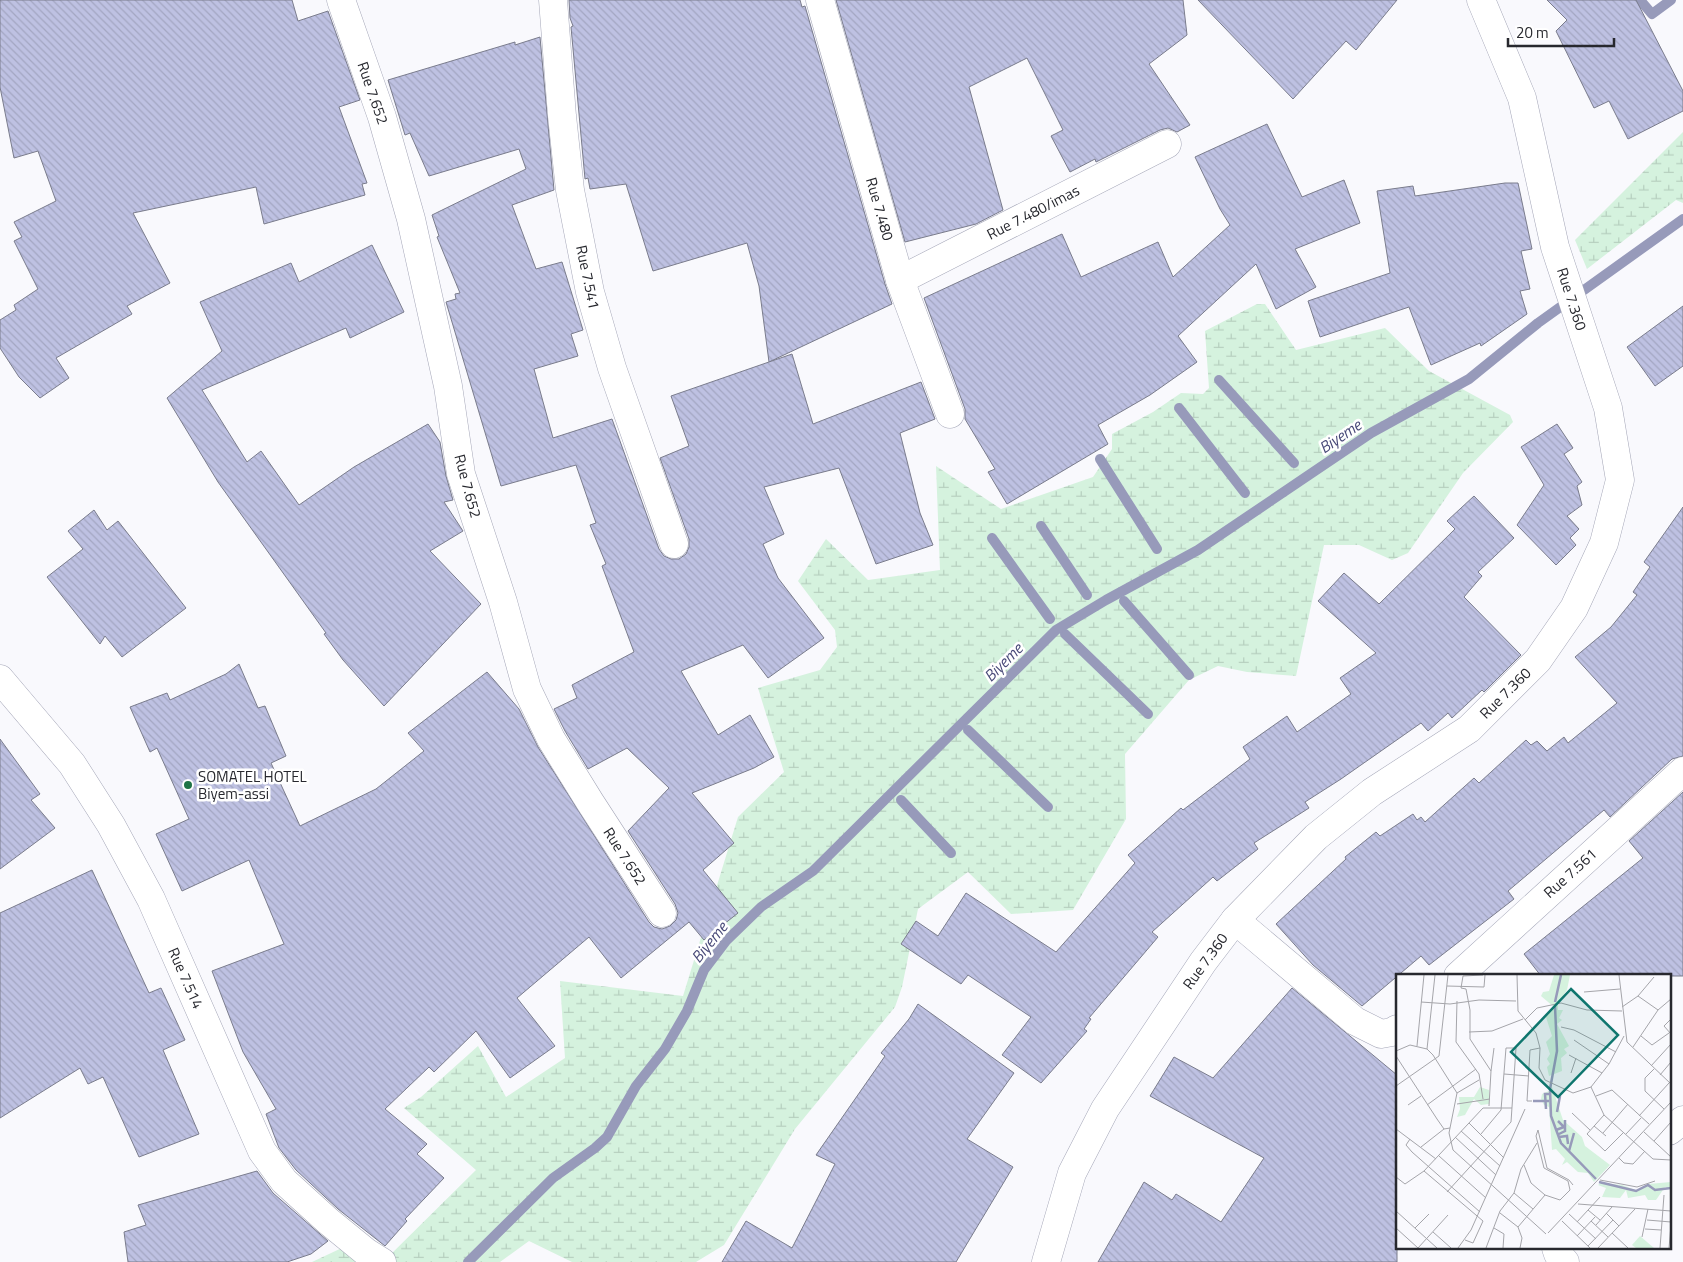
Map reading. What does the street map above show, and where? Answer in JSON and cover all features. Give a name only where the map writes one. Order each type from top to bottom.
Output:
[{"type":"street","name":"Rue 7.652","points":[[341,0],[382,117],[411,219],[448,386],[461,474],[503,602],[527,689],[551,739],[662,913]]},
{"type":"street","name":"Rue 7.541","points":[[553,0],[570,190],[590,292],[612,368],[674,544]]},
{"type":"street","name":"Rue 7.480","points":[[820,0],[900,280],[950,414]]},
{"type":"street","name":"Rue 7.360","points":[[1046,1262],[1072,1173],[1105,1109],[1203,962],[1235,920],[1316,837],[1372,792],[1469,729],[1538,660],[1574,608],[1604,543],[1620,480],[1608,408],[1555,248],[1522,98],[1481,0]]},
{"type":"street","name":"Rue 7.480/imas","points":[[900,280],[1167,144]]},
{"type":"street","name":"Rue 7.514","points":[[0,679],[72,764],[111,825],[151,899],[262,1151],[284,1181],[328,1221],[366,1252],[382,1262]]},
{"type":"street","name":"Rue 7.561","points":[[1460,974],[1683,771]]},
{"type":"street","points":[[1235,920],[1355,1021],[1381,1034],[1396,1030]]},
{"type":"street","points":[[1670,1130],[1683,1120]]},
{"type":"street","points":[[1557,1250],[1565,1262]]},
{"type":"green space","points":[[1683,132],[1683,203],[1676,200],[1587,269],[1575,240]]},
{"type":"green space","points":[[1257,304],[1265,304],[1296,350],[1385,328],[1429,371],[1510,415],[1513,422],[1463,473],[1408,553],[1392,560],[1359,545],[1324,545],[1296,676],[1247,672],[1218,666],[1189,680],[1125,754],[1126,819],[1073,910],[1011,914],[968,872],[918,909],[902,987],[895,1007],[795,1129],[724,1245],[696,1262],[572,1262],[529,1241],[500,1262],[383,1262],[476,1170],[404,1108],[421,1097],[478,1046],[506,1097],[565,1058],[560,981],[683,996],[738,817],[784,772],[758,688],[820,670],[837,647],[835,630],[798,581],[826,539],[868,580],[940,570],[936,466],[1001,509],[1093,477],[1112,449],[1112,434],[1153,412],[1181,393],[1203,394],[1209,388],[1205,331]]},
{"type":"green space","points":[[346,1246],[366,1262],[312,1262]]},
{"type":"building","points":[[0,0],[292,0],[298,21],[328,11],[360,100],[339,107],[367,183],[362,184],[365,195],[264,224],[256,187],[133,213],[170,283],[127,306],[132,314],[56,358],[69,378],[40,398],[19,377],[0,348],[0,320],[16,310],[14,305],[38,289],[14,241],[22,237],[14,222],[56,201],[38,151],[14,158],[0,87]]},
{"type":"building","points":[[569,0],[800,0],[802,7],[805,6],[892,304],[769,362],[759,286],[747,243],[653,271],[626,184],[590,189],[588,178],[585,179],[571,27],[573,26],[570,18]]},
{"type":"building","points":[[836,0],[1183,0],[1187,35],[1149,64],[1190,125],[1177,132],[1168,128],[1160,130],[1096,162],[1095,159],[1070,172],[1051,136],[1063,130],[1027,58],[969,87],[1003,210],[976,224],[905,242]]},
{"type":"building","points":[[1198,0],[1397,0],[1356,50],[1346,41],[1293,99]]},
{"type":"building","points":[[1547,0],[1636,0],[1683,91],[1683,111],[1628,139],[1609,101],[1594,108],[1556,31],[1567,20]]},
{"type":"building","points":[[540,37],[554,190],[512,205],[536,269],[562,262],[583,330],[571,334],[578,356],[534,369],[553,438],[612,419],[659,549],[664,556],[671,559],[679,559],[686,554],[689,547],[689,539],[660,458],[689,446],[671,396],[792,354],[813,424],[921,382],[935,419],[900,433],[920,513],[933,545],[876,564],[839,468],[764,487],[784,534],[763,544],[778,578],[824,638],[768,678],[743,645],[681,671],[718,735],[750,715],[774,757],[754,768],[692,793],[734,843],[703,870],[738,913],[704,940],[689,922],[621,978],[589,937],[517,998],[555,1046],[510,1078],[476,1031],[434,1072],[429,1067],[385,1109],[427,1144],[417,1154],[444,1178],[405,1219],[407,1221],[385,1246],[338,1209],[296,1170],[279,1148],[266,1114],[276,1109],[243,1052],[212,971],[284,944],[249,860],[182,891],[156,834],[189,819],[157,748],[150,752],[130,707],[167,693],[170,700],[226,674],[239,664],[258,708],[265,706],[286,756],[271,763],[300,826],[376,789],[424,751],[408,733],[487,672],[519,709],[538,747],[649,922],[654,927],[662,929],[670,926],[676,920],[678,913],[675,904],[628,831],[669,788],[627,748],[588,769],[554,709],[577,698],[572,685],[634,652],[602,566],[606,564],[590,525],[596,523],[576,465],[501,486],[446,302],[456,299],[455,294],[460,293],[437,237],[439,236],[432,215],[526,169],[519,149],[429,176],[410,133],[405,135],[388,80],[515,42],[515,45]]},
{"type":"building","points":[[1267,124],[1302,197],[1344,180],[1360,223],[1295,249],[1316,287],[1276,309],[1256,264],[1178,336],[1197,362],[1150,395],[1098,425],[1108,444],[1007,504],[988,472],[995,469],[965,419],[965,409],[924,298],[1062,234],[1081,277],[1158,242],[1173,277],[1230,225],[1220,209],[1195,157]]},
{"type":"building","points":[[1505,183],[1518,183],[1532,249],[1521,251],[1530,289],[1520,291],[1527,314],[1481,346],[1480,343],[1431,365],[1409,307],[1320,337],[1308,301],[1390,273],[1377,191],[1413,186],[1415,196]]},
{"type":"building","points":[[372,245],[404,312],[350,338],[346,328],[202,390],[247,462],[261,451],[299,505],[354,467],[428,424],[440,442],[446,476],[453,500],[444,502],[463,531],[430,551],[481,604],[384,706],[343,660],[324,634],[326,633],[218,482],[167,398],[222,351],[200,302],[291,263],[299,282]]},
{"type":"building","points":[[1683,306],[1683,366],[1655,386],[1627,347]]},
{"type":"building","points":[[1557,424],[1573,448],[1564,454],[1582,482],[1577,486],[1582,505],[1567,516],[1579,529],[1570,538],[1576,545],[1556,565],[1517,525],[1544,485],[1521,447]]},
{"type":"building","points":[[1474,496],[1514,538],[1478,572],[1482,576],[1464,597],[1521,655],[1484,692],[1482,690],[1452,718],[1448,713],[1428,731],[1421,723],[1305,802],[1309,808],[1254,843],[1258,849],[1217,881],[1213,877],[1152,932],[1158,937],[1089,1018],[1091,1019],[1084,1029],[1087,1031],[1041,1083],[1002,1055],[1031,1017],[968,975],[961,984],[901,944],[916,921],[938,936],[966,893],[1056,952],[1135,863],[1128,855],[1181,808],[1183,810],[1250,759],[1243,747],[1287,716],[1297,732],[1351,694],[1340,678],[1376,653],[1318,601],[1344,573],[1379,604],[1455,529],[1447,521]]},
{"type":"building","points":[[1683,507],[1683,756],[1672,759],[1610,817],[1604,810],[1508,891],[1514,899],[1429,965],[1421,956],[1400,974],[1396,974],[1396,977],[1362,1006],[1313,965],[1276,924],[1346,859],[1345,857],[1376,832],[1380,836],[1413,814],[1417,820],[1421,817],[1425,822],[1474,778],[1479,783],[1526,740],[1531,745],[1537,741],[1547,751],[1564,737],[1568,743],[1617,703],[1575,657],[1611,627],[1637,595],[1633,592],[1650,567],[1644,562]]},
{"type":"building","points":[[94,510],[107,530],[118,521],[186,608],[122,657],[105,636],[100,644],[47,577],[83,549],[68,531]]},
{"type":"building","points":[[0,739],[40,794],[31,800],[55,828],[0,869]]},
{"type":"building","points":[[1683,792],[1683,976],[1670,976],[1670,974],[1539,974],[1524,954],[1643,858],[1629,841]]},
{"type":"building","points":[[92,870],[149,993],[161,988],[185,1040],[163,1050],[199,1134],[139,1157],[103,1077],[88,1084],[80,1068],[0,1118],[0,913]]},
{"type":"building","points":[[1292,988],[1396,1074],[1397,1262],[1098,1262],[1144,1182],[1172,1200],[1176,1194],[1221,1222],[1264,1158],[1150,1096],[1174,1057],[1213,1078]]},
{"type":"building","points":[[918,1004],[1014,1073],[967,1139],[1013,1167],[956,1262],[722,1262],[746,1221],[792,1248],[835,1164],[816,1155],[885,1056],[881,1053],[909,1019]]},
{"type":"building","points":[[257,1171],[273,1193],[328,1241],[311,1254],[287,1262],[128,1262],[124,1232],[146,1225],[138,1205]]},
{"type":"waterway","points":[[1640,0],[1652,14],[1671,0]]},
{"type":"waterway","name":"Biyeme","points":[[468,1262],[553,1178],[595,1148],[607,1137],[636,1086],[665,1049],[687,1011],[704,970],[726,941],[761,907],[813,871],[1056,630],[1106,600],[1198,550],[1371,433],[1469,379],[1538,323],[1683,219]]},
{"type":"waterway","points":[[1219,380],[1294,463]]},
{"type":"waterway","points":[[1179,408],[1245,493]]},
{"type":"waterway","points":[[1100,459],[1157,549]]},
{"type":"waterway","points":[[1041,526],[1087,595]]},
{"type":"waterway","points":[[992,538],[1050,619]]},
{"type":"waterway","points":[[1124,601],[1189,675]]},
{"type":"waterway","points":[[1065,634],[1148,714]]},
{"type":"waterway","points":[[968,730],[1048,807]]},
{"type":"waterway","points":[[901,800],[951,853]]},
{"type":"place","name":"SOMATEL HOTEL Biyem-assi","points":[[188,785]]}]
